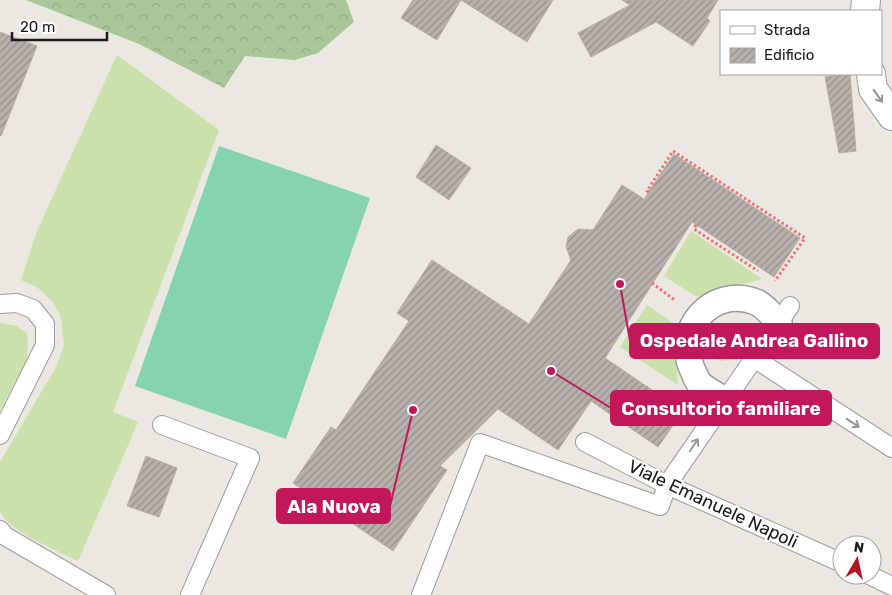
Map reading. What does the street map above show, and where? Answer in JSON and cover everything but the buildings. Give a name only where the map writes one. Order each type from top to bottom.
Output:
[{"type":"street","points":[[871,75],[873,89],[892,116]]},
{"type":"street","points":[[725,400],[699,383],[688,362],[687,337],[698,316],[715,303],[736,298],[757,302],[784,314]]},
{"type":"lane","points":[[0,304],[17,303],[34,309],[44,324],[45,331],[45,345],[0,435]]},
{"type":"lane","points":[[421,595],[480,443],[660,506],[667,485],[784,314]]},
{"type":"lane","points":[[754,358],[892,448]]},
{"type":"lane","points":[[162,425],[250,458],[190,595]]},
{"type":"lane","name":"Viale Emanuele Napoli","points":[[585,442],[667,485],[832,559]]},
{"type":"lane","points":[[0,530],[5,536],[106,595]]},
{"type":"path","points":[[648,192],[647,190],[673,151],[804,238],[774,282],[694,229],[696,225]]},
{"type":"path","points":[[757,302],[771,280]]},
{"type":"green space","points":[[26,0],[346,0],[354,22],[318,53],[295,60],[245,56],[224,88],[139,44]]},
{"type":"green space","points":[[117,55],[219,130],[113,412],[138,422],[78,561],[34,540],[13,526],[5,518],[0,511],[0,462],[56,367],[64,345],[61,317],[52,301],[38,288],[21,280],[37,231]]},
{"type":"green space","points":[[219,146],[370,198],[286,439],[135,386]]},
{"type":"green space","points":[[691,231],[762,279],[697,297],[664,276]]},
{"type":"green space","points":[[647,305],[673,323],[678,385],[620,347]]},
{"type":"green space","points":[[0,324],[16,326],[27,333],[28,344],[27,359],[0,410]]},
{"type":"green space","points":[[732,324],[740,326],[745,333],[743,341],[732,357],[728,360],[719,361],[713,353],[715,345],[718,338]]},
{"type":"place","name":"Ospedale Andrea Gallino","points":[[620,284]]},
{"type":"place","name":"Consultorio familiare","points":[[551,371]]},
{"type":"place","name":"Ala Nuova","points":[[413,410]]}]
